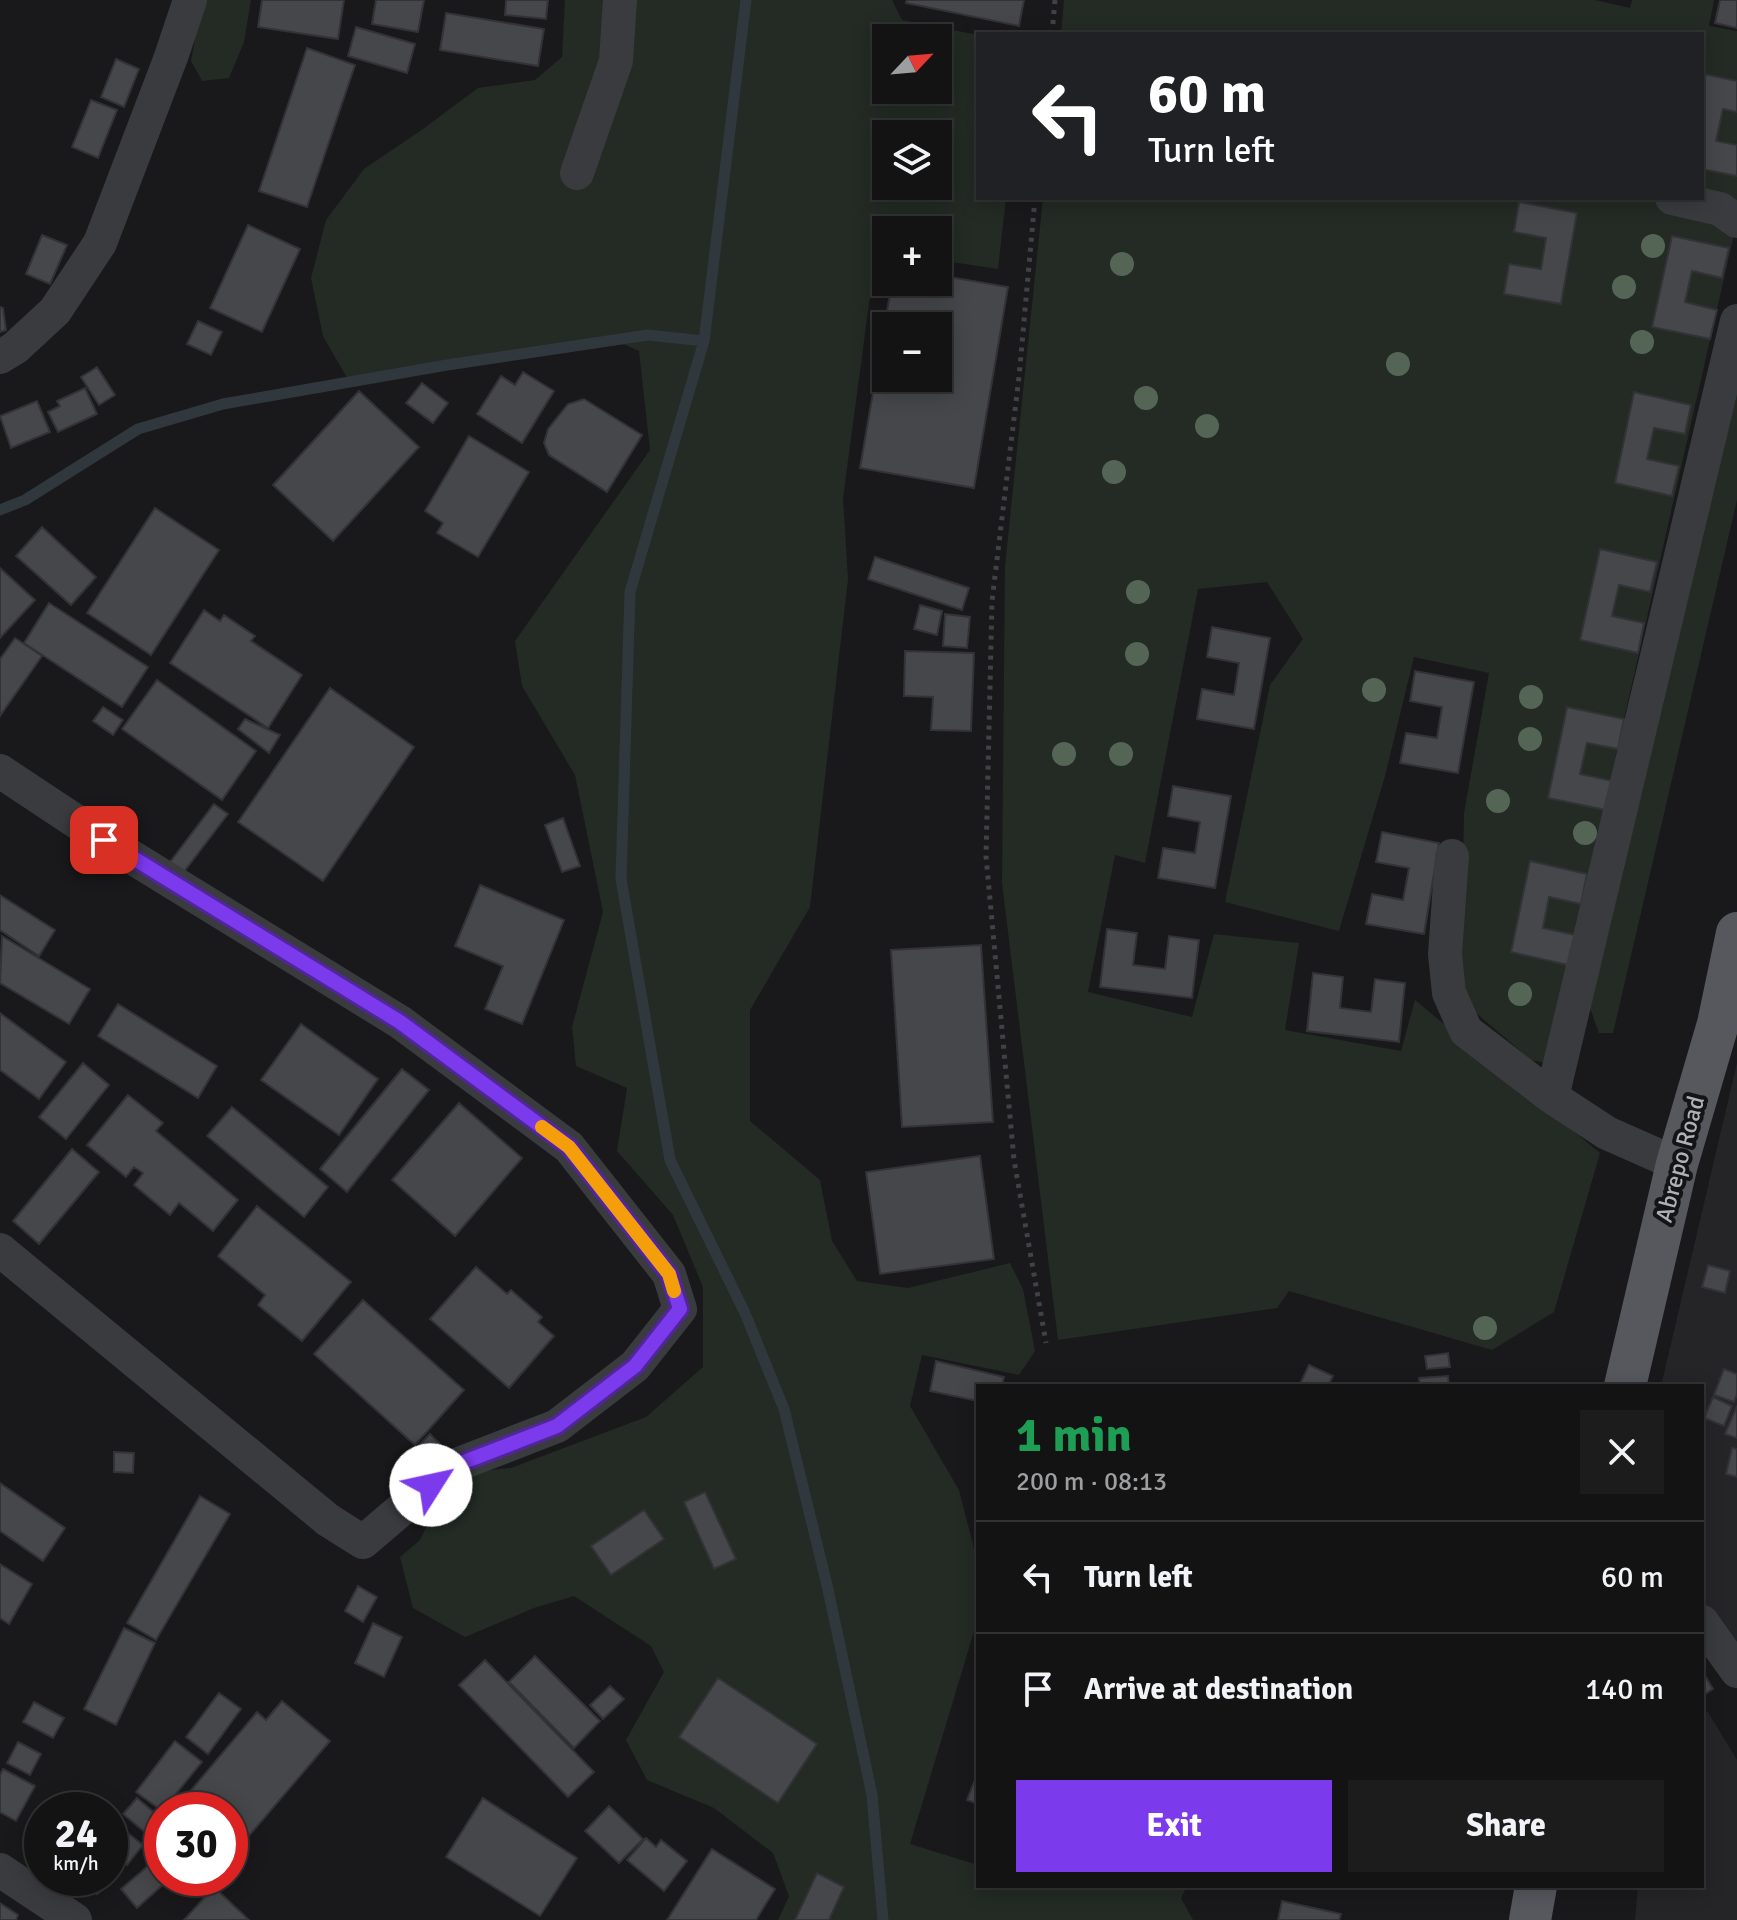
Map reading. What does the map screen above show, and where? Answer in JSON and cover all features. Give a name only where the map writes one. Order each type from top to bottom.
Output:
[{"type":"main road","name":"Abrepo Road","points":[[1625,1384],[1677,1164],[1718,1024],[1737,933]]},
{"type":"main road","points":[[1530,1920],[1536,1888]]},
{"type":"street","points":[[0,357],[15,348],[55,311],[100,243],[190,0]]},
{"type":"street","points":[[577,173],[616,61],[620,0]]},
{"type":"street","points":[[1681,200],[1720,209],[1737,221]]},
{"type":"street","points":[[1552,1097],[1737,321]]},
{"type":"street","points":[[0,771],[104,840],[400,1022],[569,1147],[669,1274],[680,1309],[635,1366],[557,1426],[451,1467],[363,1542],[328,1520],[0,1250]]},
{"type":"street","points":[[1452,856],[1445,954],[1449,993],[1466,1031],[1552,1097],[1607,1133],[1677,1164]]},
{"type":"street","points":[[1704,1625],[1737,1671]]},
{"type":"street","points":[[0,1870],[70,1918]]},
{"type":"path","points":[[1052,32],[1055,0]]},
{"type":"path","points":[[1035,200],[1019,377],[992,601],[986,856],[1014,1160],[1046,1343]]},
{"type":"shaded area","points":[[202,0],[251,0],[244,42],[229,78],[202,81],[191,61]]},
{"type":"shaded area","points":[[565,0],[892,0],[902,20],[922,24],[872,24],[872,104],[952,104],[952,30],[976,35],[976,200],[1006,200],[998,269],[952,262],[952,216],[872,216],[872,282],[843,498],[848,579],[810,907],[750,1010],[750,1121],[820,1180],[832,1241],[857,1281],[908,1288],[1010,1263],[1023,1289],[1035,1351],[1019,1375],[922,1355],[910,1406],[959,1490],[976,1556],[976,1625],[910,1844],[976,1864],[976,1888],[1186,1888],[1181,1898],[1193,1920],[778,1920],[789,1896],[773,1853],[714,1808],[647,1780],[626,1740],[664,1672],[651,1646],[574,1596],[534,1608],[465,1637],[413,1608],[400,1557],[420,1540],[435,1508],[472,1472],[511,1468],[646,1417],[703,1367],[703,1287],[673,1215],[617,1151],[627,1088],[576,1066],[572,1027],[603,912],[575,775],[522,686],[515,641],[650,450],[639,351],[623,344],[350,383],[323,336],[311,278],[326,220],[364,169],[478,88],[535,80],[562,57]]},
{"type":"shaded area","points":[[1064,0],[1595,0],[1630,8],[1632,0],[1714,0],[1709,26],[1737,31],[1737,221],[1546,1063],[1531,1060],[1461,1000],[1464,813],[1489,673],[1414,657],[1385,776],[1339,931],[1225,902],[1270,685],[1303,639],[1267,582],[1198,589],[1145,863],[1115,855],[1088,992],[1192,1017],[1214,934],[1299,943],[1285,1030],[1401,1051],[1415,1000],[1600,1153],[1554,1312],[1492,1350],[1289,1291],[1277,1308],[1058,1340],[1002,883],[1005,566],[1043,200],[1704,200],[1704,32],[1061,32]]},
{"type":"shaded area","points":[[1737,365],[1737,500],[1613,1033],[1599,1033],[1586,997]]},
{"type":"shaded area","points":[[1737,1063],[1737,1656],[1704,1608],[1704,1384],[1661,1384]]},
{"type":"shaded area","points":[[1708,1712],[1737,1760],[1737,1920],[1635,1920],[1638,1888],[1704,1888],[1704,1713]]},
{"type":"building","points":[[262,0],[344,0],[338,39],[258,27]]},
{"type":"building","points":[[376,0],[424,0],[418,32],[372,24]]},
{"type":"building","points":[[506,0],[548,0],[546,19],[505,15]]},
{"type":"building","points":[[907,0],[1024,0],[1019,26],[906,3]]},
{"type":"building","points":[[1720,0],[1737,0],[1737,28],[1715,23]]},
{"type":"building","points":[[446,13],[544,29],[538,66],[440,50]]},
{"type":"building","points":[[356,27],[415,44],[407,73],[348,56]]},
{"type":"building","points":[[307,48],[355,65],[307,207],[259,191]]},
{"type":"building","points":[[116,59],[139,69],[124,107],[101,97]]},
{"type":"building","points":[[1704,74],[1737,81],[1737,112],[1723,109],[1716,141],[1737,145],[1737,176],[1704,169]]},
{"type":"building","points":[[91,100],[117,110],[98,158],[72,147]]},
{"type":"building","points":[[1519,202],[1577,213],[1561,304],[1504,294],[1509,264],[1541,269],[1546,238],[1514,232]]},
{"type":"building","points":[[248,225],[300,249],[262,332],[210,308]]},
{"type":"building","points":[[42,235],[67,245],[50,284],[26,274]]},
{"type":"building","points":[[1672,236],[1729,248],[1722,278],[1692,271],[1685,302],[1717,310],[1710,339],[1652,327]]},
{"type":"building","points":[[952,277],[1008,287],[974,488],[860,468],[873,392],[952,392],[952,312],[887,312],[890,296],[952,296]]},
{"type":"building","points":[[0,307],[3,308],[6,330],[0,332]]},
{"type":"building","points":[[198,321],[222,332],[211,355],[187,344]]},
{"type":"building","points":[[97,367],[115,395],[99,405],[81,377]]},
{"type":"building","points":[[523,372],[554,391],[522,443],[477,414],[501,376],[515,385]]},
{"type":"building","points":[[422,383],[448,403],[433,423],[406,403]]},
{"type":"building","points":[[85,388],[97,414],[58,432],[48,412],[60,406],[57,401]]},
{"type":"building","points":[[359,391],[419,447],[333,541],[273,485]]},
{"type":"building","points":[[1634,392],[1691,405],[1685,434],[1654,428],[1647,459],[1679,466],[1672,496],[1615,483]]},
{"type":"building","points":[[584,399],[642,435],[607,492],[549,455],[544,443],[548,429],[568,404]]},
{"type":"building","points":[[37,401],[50,432],[11,448],[0,416]]},
{"type":"building","points":[[469,436],[529,472],[478,557],[437,533],[443,523],[425,511]]},
{"type":"building","points":[[155,508],[219,550],[151,655],[87,613]]},
{"type":"building","points":[[42,527],[96,577],[71,605],[16,556]]},
{"type":"building","points":[[1600,549],[1657,562],[1650,592],[1619,585],[1612,616],[1644,623],[1638,653],[1580,640]]},
{"type":"building","points":[[875,557],[969,588],[962,610],[868,579]]},
{"type":"building","points":[[0,568],[35,600],[0,638]]},
{"type":"building","points":[[49,603],[148,667],[122,707],[24,643]]},
{"type":"building","points":[[920,605],[942,611],[937,635],[914,629]]},
{"type":"building","points":[[204,610],[220,621],[224,615],[255,636],[251,641],[302,675],[268,728],[170,663]]},
{"type":"building","points":[[945,614],[970,617],[967,648],[943,646]]},
{"type":"building","points":[[1212,627],[1270,638],[1254,729],[1197,719],[1202,689],[1234,695],[1239,663],[1207,657]]},
{"type":"building","points":[[15,638],[42,656],[0,716],[0,659]]},
{"type":"building","points":[[905,651],[974,653],[971,731],[931,730],[933,697],[904,696]]},
{"type":"building","points":[[1415,671],[1474,682],[1458,773],[1400,763],[1406,733],[1437,738],[1442,707],[1410,701]]},
{"type":"building","points":[[157,680],[256,751],[222,800],[122,729]]},
{"type":"building","points":[[330,688],[414,747],[323,881],[238,822]]},
{"type":"building","points":[[103,707],[123,720],[113,735],[93,721]]},
{"type":"building","points":[[1567,707],[1624,719],[1618,749],[1587,743],[1580,774],[1613,781],[1606,810],[1548,798]]},
{"type":"building","points":[[245,719],[280,735],[269,753],[238,729]]},
{"type":"building","points":[[1173,786],[1231,796],[1215,888],[1158,878],[1163,848],[1195,853],[1200,822],[1168,816]]},
{"type":"building","points":[[214,804],[228,814],[183,873],[170,862]]},
{"type":"building","points":[[563,818],[580,866],[562,872],[545,825]]},
{"type":"building","points":[[1382,832],[1439,843],[1424,934],[1366,924],[1372,894],[1403,900],[1409,868],[1376,862]]},
{"type":"building","points":[[1530,861],[1587,874],[1581,904],[1549,897],[1543,928],[1575,935],[1568,965],[1511,952]]},
{"type":"building","points":[[480,885],[564,920],[522,1024],[485,1009],[503,966],[455,946]]},
{"type":"building","points":[[0,895],[55,930],[39,956],[0,930]]},
{"type":"building","points":[[1107,929],[1137,933],[1133,965],[1165,969],[1169,936],[1199,940],[1192,998],[1100,987]]},
{"type":"building","points":[[2,936],[90,989],[69,1024],[0,983]]},
{"type":"building","points":[[981,945],[993,1122],[902,1127],[891,950]]},
{"type":"building","points":[[1313,973],[1343,977],[1340,1008],[1371,1012],[1375,979],[1405,983],[1399,1042],[1307,1031]]},
{"type":"building","points":[[118,1004],[217,1066],[198,1098],[98,1036]]},
{"type":"building","points":[[0,1013],[66,1062],[39,1099],[0,1070]]},
{"type":"building","points":[[301,1024],[378,1079],[339,1135],[261,1080]]},
{"type":"building","points":[[83,1063],[109,1085],[66,1139],[39,1117]]},
{"type":"building","points":[[402,1069],[429,1090],[347,1192],[320,1169]]},
{"type":"building","points":[[128,1095],[163,1123],[156,1131],[238,1200],[213,1231],[179,1203],[170,1215],[134,1185],[143,1173],[134,1167],[126,1177],[87,1145]]},
{"type":"building","points":[[459,1103],[522,1158],[455,1236],[392,1180]]},
{"type":"building","points":[[232,1107],[328,1187],[304,1217],[207,1136]]},
{"type":"building","points":[[72,1149],[99,1172],[39,1244],[13,1221]]},
{"type":"building","points":[[980,1156],[994,1259],[880,1274],[866,1172]]},
{"type":"building","points":[[257,1206],[351,1282],[302,1341],[258,1305],[265,1295],[218,1256]]},
{"type":"building","points":[[1708,1265],[1730,1271],[1725,1293],[1702,1287]]},
{"type":"building","points":[[476,1267],[507,1294],[511,1290],[542,1317],[538,1322],[554,1336],[509,1388],[430,1319]]},
{"type":"building","points":[[363,1300],[464,1390],[415,1445],[314,1354]]},
{"type":"building","points":[[1448,1353],[1450,1367],[1427,1369],[1425,1356]]},
{"type":"building","points":[[936,1361],[1004,1377],[1002,1384],[976,1384],[976,1401],[930,1391]]},
{"type":"building","points":[[1309,1365],[1333,1376],[1329,1384],[1300,1384]]},
{"type":"building","points":[[1724,1369],[1737,1374],[1734,1402],[1714,1395]]},
{"type":"building","points":[[1448,1376],[1449,1384],[1420,1384],[1419,1378]]},
{"type":"building","points":[[1713,1397],[1732,1406],[1724,1426],[1704,1418]]},
{"type":"building","points":[[1737,1406],[1737,1438],[1725,1434]]},
{"type":"building","points":[[430,1434],[441,1445],[414,1473],[402,1462]]},
{"type":"building","points":[[1732,1448],[1737,1449],[1737,1477],[1726,1474]]},
{"type":"building","points":[[114,1452],[134,1453],[133,1473],[114,1472]]},
{"type":"building","points":[[0,1483],[65,1528],[43,1561],[0,1531]]},
{"type":"building","points":[[705,1492],[736,1559],[714,1569],[684,1502]]},
{"type":"building","points":[[200,1496],[230,1514],[156,1640],[127,1623]]},
{"type":"building","points":[[644,1510],[664,1539],[611,1575],[591,1546]]},
{"type":"building","points":[[0,1564],[32,1584],[9,1624],[0,1618]]},
{"type":"building","points":[[358,1586],[377,1597],[363,1622],[345,1611]]},
{"type":"building","points":[[373,1623],[402,1637],[384,1677],[355,1663]]},
{"type":"building","points":[[124,1628],[155,1643],[116,1725],[84,1709]]},
{"type":"building","points":[[535,1656],[600,1721],[574,1748],[509,1682]]},
{"type":"building","points":[[485,1660],[594,1772],[568,1797],[459,1685]]},
{"type":"building","points":[[1704,1674],[1713,1689],[1704,1695]]},
{"type":"building","points":[[718,1678],[817,1744],[778,1803],[679,1737]]},
{"type":"building","points":[[610,1686],[624,1699],[603,1719],[590,1705]]},
{"type":"building","points":[[219,1693],[241,1709],[208,1754],[186,1737]]},
{"type":"building","points":[[282,1701],[330,1741],[248,1837],[248,1792],[190,1792],[257,1712],[266,1720]]},
{"type":"building","points":[[34,1702],[64,1718],[53,1738],[23,1722]]},
{"type":"building","points":[[175,1741],[202,1762],[178,1792],[144,1792],[144,1798],[136,1792]]},
{"type":"building","points":[[18,1742],[41,1754],[30,1775],[7,1763]]},
{"type":"building","points":[[3,1769],[35,1786],[32,1792],[24,1792],[24,1806],[16,1821],[0,1812],[0,1775]]},
{"type":"building","points":[[976,1777],[976,1803],[967,1800]]},
{"type":"building","points":[[137,1798],[144,1804],[144,1832],[128,1818],[128,1808]]},
{"type":"building","points":[[483,1798],[577,1858],[540,1916],[446,1857]]},
{"type":"building","points":[[609,1806],[643,1839],[619,1863],[585,1831]]},
{"type":"building","points":[[128,1833],[143,1845],[128,1864]]},
{"type":"building","points":[[646,1838],[656,1847],[661,1840],[687,1861],[664,1891],[627,1860]]},
{"type":"building","points":[[712,1849],[775,1889],[756,1920],[667,1920]]},
{"type":"building","points":[[144,1869],[144,1896],[150,1896],[137,1908],[127,1896],[128,1883]]},
{"type":"building","points":[[817,1873],[844,1887],[829,1920],[795,1920]]},
{"type":"building","points":[[206,1896],[224,1896],[249,1920],[184,1920]]},
{"type":"building","points":[[1282,1901],[1341,1914],[1339,1920],[1278,1920]]},
{"type":"building","points":[[0,1903],[18,1915],[16,1920],[0,1920]]},
{"type":"waterway","points":[[746,0],[704,341],[630,592],[621,879],[670,1160],[745,1313],[784,1409],[827,1585],[872,1795],[883,1920]]},
{"type":"waterway","points":[[0,510],[25,500],[138,429],[223,404],[447,365],[648,335],[704,341]]},
{"type":"slow traffic","points":[[542,1127],[569,1147],[669,1274],[674,1291]]},
{"type":"route","points":[[104,840],[400,1022],[569,1147],[669,1274],[680,1309],[635,1366],[557,1426],[451,1467],[431,1485]]}]
